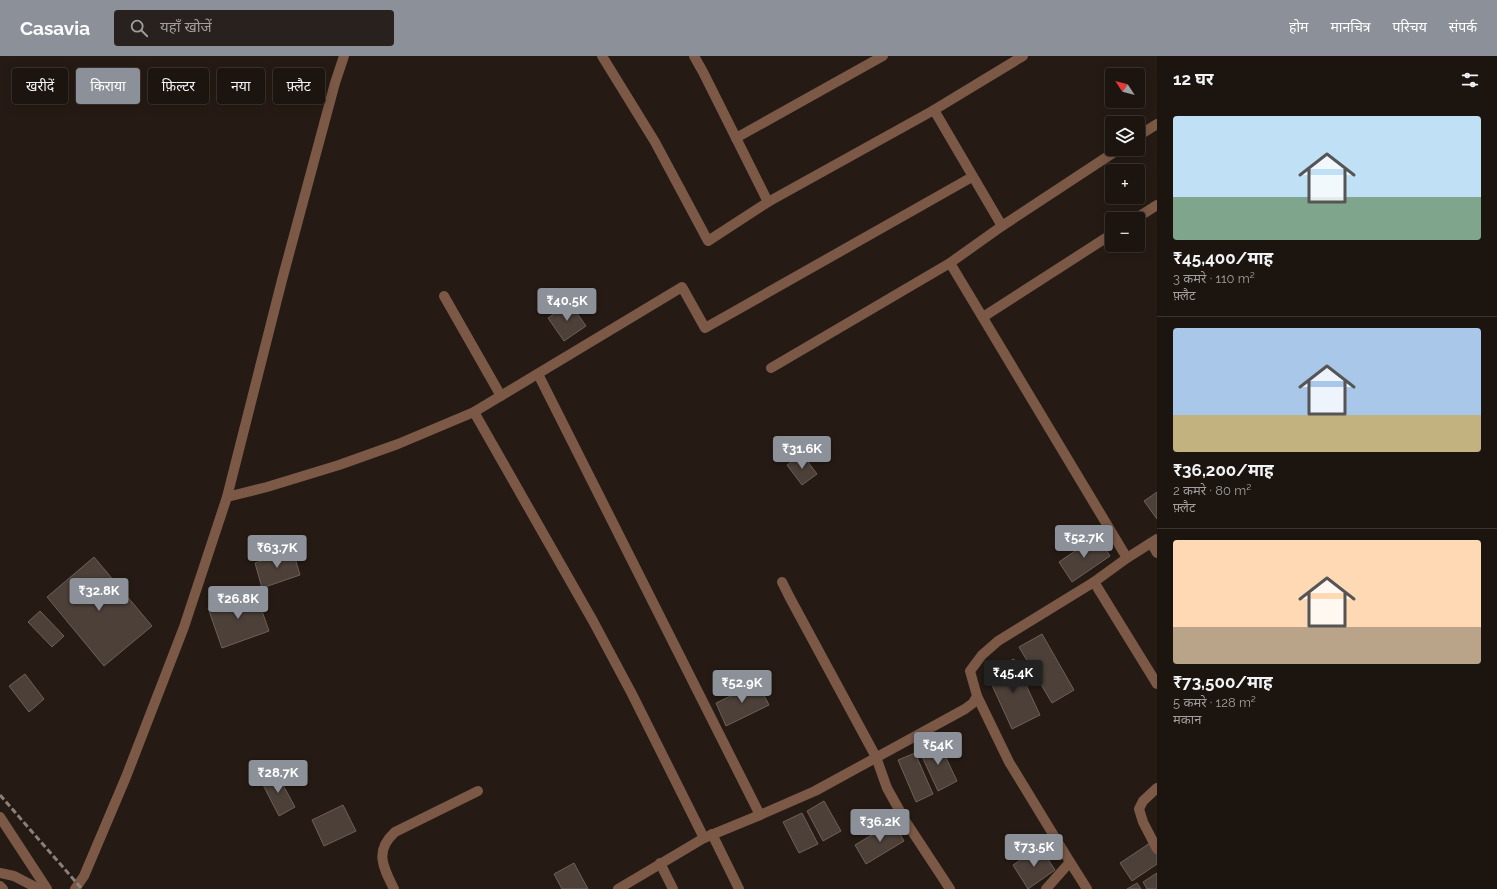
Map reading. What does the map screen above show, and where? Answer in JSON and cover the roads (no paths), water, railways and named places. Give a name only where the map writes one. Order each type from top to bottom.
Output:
[{"type":"street","points":[[76,889],[84,876],[123,784],[184,627],[227,497],[284,272],[335,83],[344,56]]},
{"type":"street","points":[[602,56],[655,142],[708,241],[768,202],[934,110],[1022,56]]},
{"type":"street","points":[[694,56],[704,72],[768,202]]},
{"type":"street","points":[[736,138],[883,56]]},
{"type":"street","points":[[934,110],[1002,226]]},
{"type":"street","points":[[1145,132],[1157,124]]},
{"type":"street","points":[[771,368],[950,263],[1002,226],[1108,156]]},
{"type":"street","points":[[227,497],[268,487],[339,465],[398,444],[474,412],[682,287],[705,328],[972,176]]},
{"type":"street","points":[[1145,213],[1157,205]]},
{"type":"street","points":[[983,317],[1105,239]]},
{"type":"street","points":[[950,263],[1127,558]]},
{"type":"street","points":[[444,296],[501,396]]},
{"type":"street","points":[[538,374],[760,815]]},
{"type":"street","points":[[474,412],[593,621],[708,836],[739,889]]},
{"type":"street","points":[[1087,889],[1009,762],[977,696],[970,671],[982,655],[998,641],[1094,582],[1154,541],[1157,553]]},
{"type":"street","points":[[782,582],[876,757],[888,788],[906,822],[950,889]]},
{"type":"street","points":[[1094,582],[1157,684]]},
{"type":"street","points":[[618,889],[708,836],[815,792],[964,709],[973,703],[977,696]]},
{"type":"street","points":[[1157,788],[1143,801],[1139,809],[1143,822],[1157,849]]},
{"type":"street","points":[[394,889],[382,863],[383,850],[389,838],[396,832],[478,791]]},
{"type":"street","points":[[0,817],[47,889]]},
{"type":"street","points":[[1046,889],[1070,862]]},
{"type":"street","points":[[660,863],[673,889]]},
{"type":"street","points":[[0,873],[14,876],[40,889]]},
{"type":"street","points":[[0,886],[3,889]]},
{"type":"railway","points":[[0,795],[82,889]]}]
